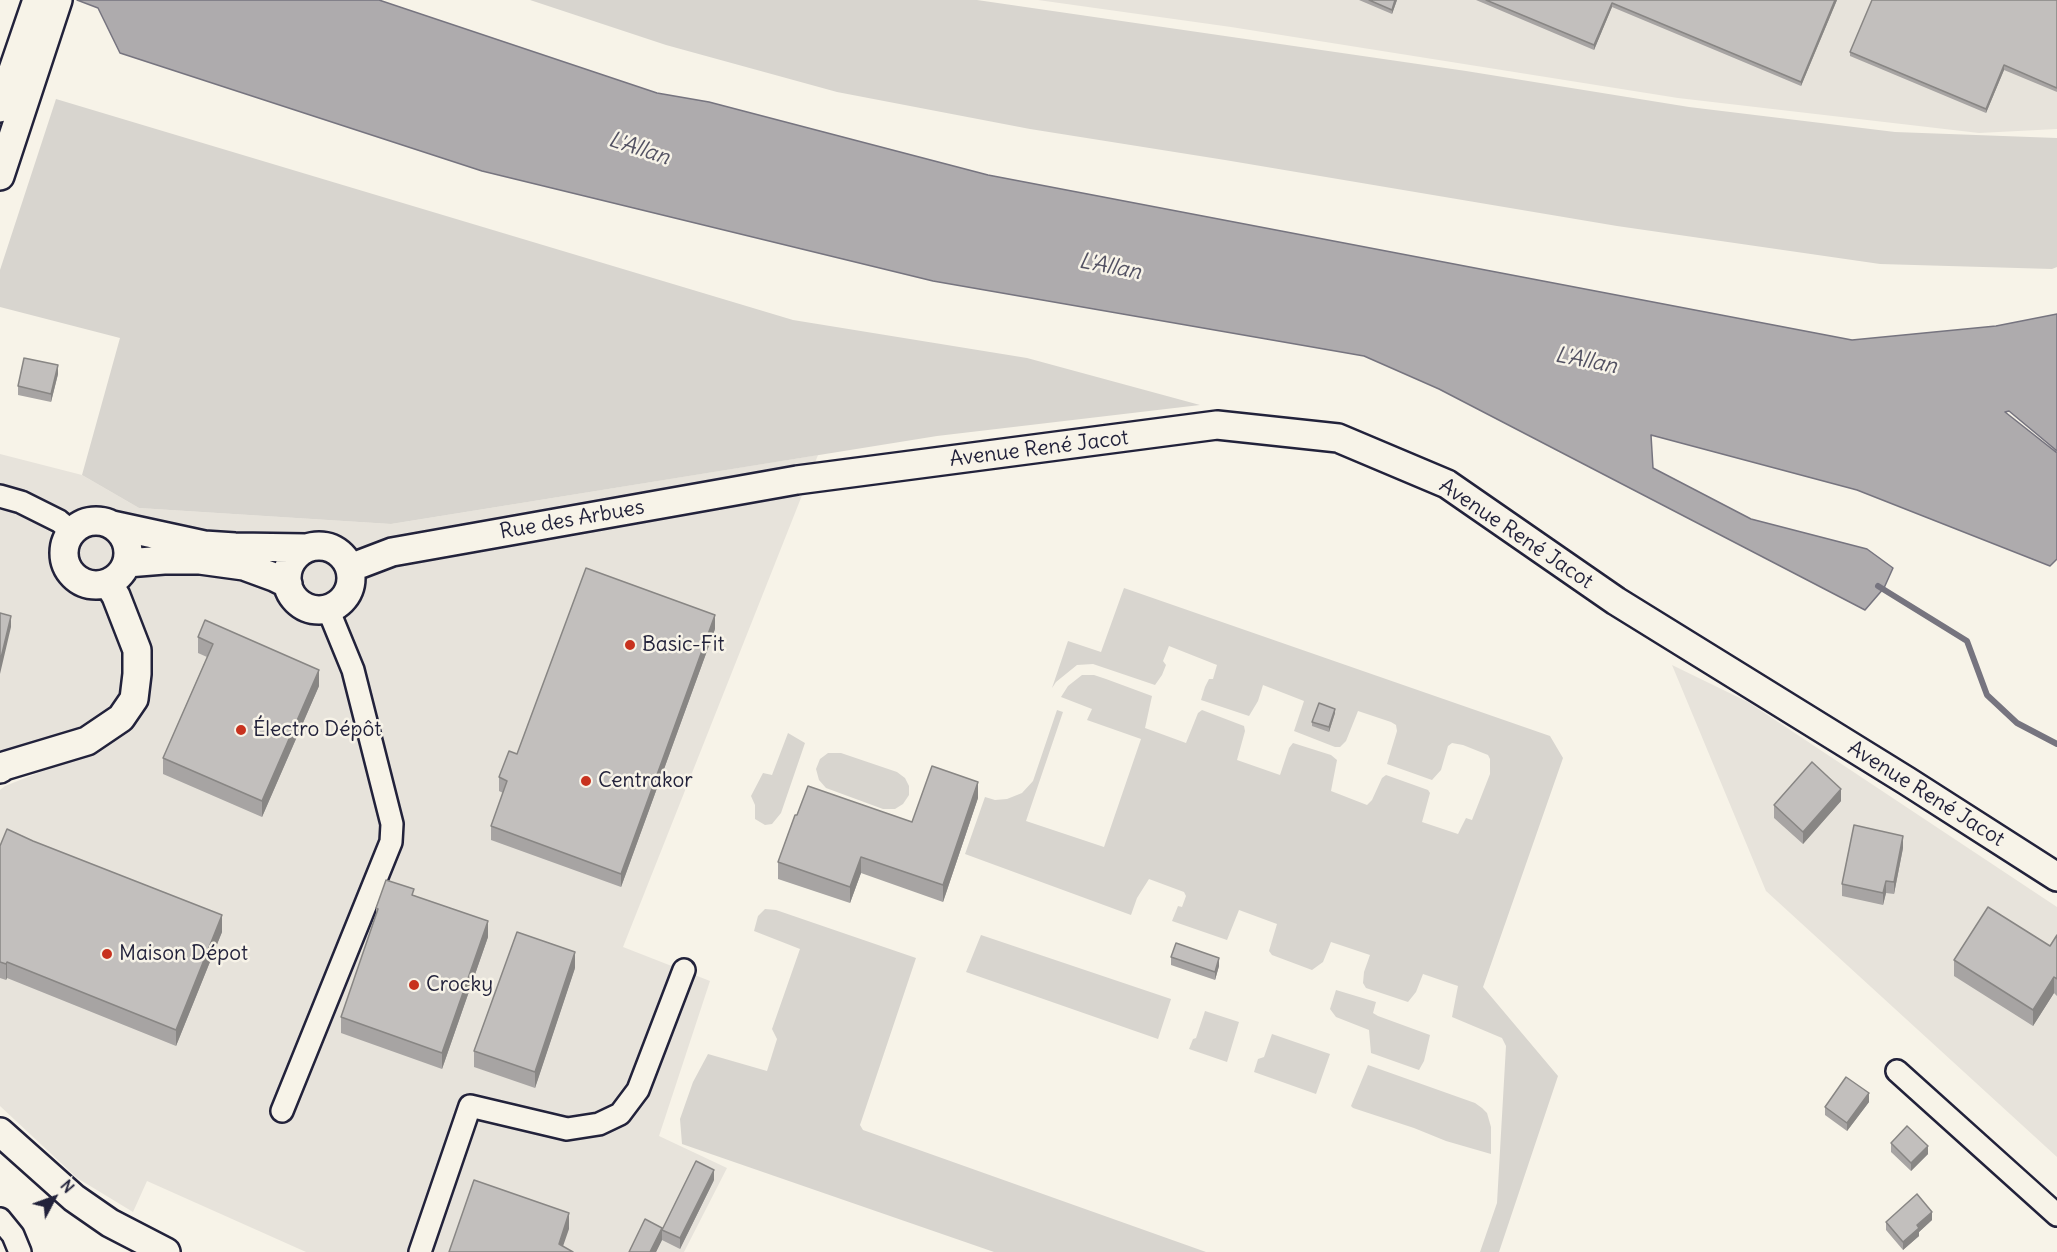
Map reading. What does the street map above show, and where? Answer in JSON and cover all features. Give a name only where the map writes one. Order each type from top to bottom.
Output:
[{"type":"main road","points":[[0,108],[46,6]]},
{"type":"main road","points":[[0,176],[46,6]]},
{"type":"main road","name":"Avenue René Jacot","points":[[797,480],[1217,425],[1338,438],[1447,484],[1616,601],[2057,877]]},
{"type":"main road","name":"Rue des Arbues","points":[[350,568],[392,552],[797,480]]},
{"type":"main road","points":[[112,525],[120,531],[126,541],[129,552],[127,563],[116,578],[108,583],[98,586],[77,579],[69,572],[63,551],[72,531],[90,521],[101,521],[204,544],[235,547],[328,547],[345,559],[350,568],[351,577],[343,600],[328,609],[307,608],[291,594],[287,573],[291,562],[308,548]]},
{"type":"main road","points":[[127,563],[201,560],[233,564],[274,576],[288,584]]},
{"type":"main road","points":[[0,769],[87,741],[121,718],[134,699],[137,650],[116,596],[108,583]]},
{"type":"main road","points":[[4,1143],[83,1205],[110,1223],[166,1252]]},
{"type":"street","points":[[0,496],[21,502],[72,531]]},
{"type":"street","points":[[282,1112],[391,842],[393,824],[353,670],[328,609]]},
{"type":"street","points":[[420,1252],[470,1106],[567,1129],[599,1124],[620,1113],[638,1090],[684,970]]},
{"type":"street","points":[[1898,1071],[2057,1215]]},
{"type":"street","points":[[0,1219],[13,1235],[20,1252]]},
{"type":"shaded area","points":[[530,0],[977,0],[1466,71],[1689,107],[1895,132],[2057,138],[2057,267],[2052,269],[1880,264],[1617,226],[1030,129],[837,92],[666,45]]},
{"type":"shaded area","points":[[1038,0],[2057,0],[2057,129],[1979,133],[1678,98],[1231,27]]},
{"type":"shaded area","points":[[56,99],[793,320],[1027,358],[1200,405],[937,436],[391,524],[139,508],[82,475],[120,338],[0,307],[0,270]]},
{"type":"shaded area","points":[[0,454],[82,475],[139,508],[391,524],[818,455],[623,947],[710,981],[659,1136],[727,1168],[684,1252],[306,1252],[147,1181],[133,1212],[77,1178],[0,1106],[0,790],[48,769],[0,750]]},
{"type":"shaded area","points":[[1124,588],[1550,736],[1563,758],[1483,987],[1558,1076],[1499,1252],[1480,1252],[1497,1203],[1506,1046],[1502,1038],[1452,1017],[1458,986],[1423,974],[1416,992],[1408,1002],[1366,988],[1363,983],[1364,972],[1370,955],[1331,942],[1323,962],[1312,970],[1272,955],[1269,951],[1277,924],[1239,910],[1227,940],[1172,921],[1178,906],[1182,907],[1186,896],[1184,892],[1149,879],[1137,898],[1131,915],[965,854],[985,797],[995,800],[1007,799],[1022,793],[1033,781],[1057,710],[1063,712],[1026,821],[1104,847],[1141,739],[1087,720],[1092,709],[1061,697],[1068,686],[1082,675],[1094,675],[1152,696],[1145,728],[1186,743],[1198,713],[1202,710],[1244,726],[1245,731],[1237,760],[1280,775],[1289,748],[1293,743],[1331,755],[1337,760],[1331,791],[1367,805],[1386,775],[1428,790],[1430,793],[1422,822],[1458,834],[1466,818],[1472,820],[1490,774],[1488,755],[1452,743],[1448,746],[1441,770],[1432,780],[1387,764],[1397,731],[1396,725],[1358,711],[1346,741],[1340,747],[1335,747],[1294,731],[1304,701],[1263,685],[1258,701],[1249,716],[1201,700],[1209,679],[1213,679],[1217,665],[1169,646],[1163,661],[1166,665],[1155,685],[1093,664],[1077,665],[1052,688],[1068,641],[1101,652]]},
{"type":"shaded area","points":[[1672,665],[1748,702],[2057,907],[2057,1157],[1766,891]]},
{"type":"shaded area","points":[[788,733],[805,743],[781,813],[772,824],[765,825],[755,819],[755,805],[751,796],[763,773],[772,775]]},
{"type":"shaded area","points":[[828,753],[841,753],[897,772],[905,778],[909,786],[909,795],[903,804],[895,809],[883,809],[826,788],[819,780],[816,769],[820,759]]},
{"type":"shaded area","points":[[765,909],[776,910],[916,958],[860,1125],[863,1130],[1206,1252],[994,1252],[682,1144],[680,1119],[693,1082],[708,1054],[767,1071],[777,1039],[772,1029],[800,949],[754,931],[758,916]]},
{"type":"shaded area","points":[[981,935],[1171,999],[1158,1039],[966,972]]},
{"type":"shaded area","points":[[1336,990],[1376,1002],[1373,1013],[1430,1035],[1424,1061],[1419,1070],[1371,1053],[1369,1030],[1336,1017],[1330,1009]]},
{"type":"shaded area","points":[[1205,1011],[1239,1022],[1227,1062],[1189,1049],[1193,1039],[1196,1038]]},
{"type":"shaded area","points":[[1272,1034],[1330,1054],[1316,1094],[1254,1072],[1258,1059],[1264,1057]]},
{"type":"shaded area","points":[[1368,1065],[1475,1103],[1482,1108],[1487,1113],[1491,1127],[1491,1154],[1446,1141],[1353,1108],[1351,1106]]},
{"type":"water","name":"L'Allan","points":[[77,0],[379,0],[657,93],[709,102],[988,175],[1852,340],[1996,326],[2057,314],[2057,451],[2009,411],[2005,412],[2057,453],[2057,559],[2050,566],[1857,490],[1651,435],[1653,468],[1751,519],[1867,549],[1893,568],[1884,588],[1865,610],[1439,389],[1364,356],[933,281],[482,171],[120,53],[98,8]]},
{"type":"building","points":[[1369,0],[1395,0],[1392,10]]},
{"type":"building","points":[[1486,0],[1835,0],[1801,82],[1612,3],[1594,45]]},
{"type":"building","points":[[1872,0],[2057,0],[2057,88],[2004,65],[1986,109],[1850,52]]},
{"type":"building","points":[[24,358],[58,365],[51,394],[18,386]]},
{"type":"building","points":[[586,568],[715,615],[621,874],[491,826],[507,781],[499,777],[509,751],[517,754]]},
{"type":"building","points":[[0,613],[11,616],[0,662]]},
{"type":"building","name":"Électro Dépôt","points":[[205,620],[319,670],[262,801],[163,758],[213,644],[198,637]]},
{"type":"building","points":[[1319,703],[1335,709],[1329,727],[1312,722]]},
{"type":"building","points":[[1812,762],[1841,789],[1803,832],[1774,805]]},
{"type":"building","points":[[932,766],[978,782],[943,885],[861,857],[850,887],[778,862],[808,786],[912,822]]},
{"type":"building","points":[[1854,825],[1903,836],[1894,882],[1886,881],[1883,893],[1842,884]]},
{"type":"building","name":"Maison Dépot","points":[[7,829],[222,915],[176,1030],[7,962],[6,964],[0,962],[0,846]]},
{"type":"building","name":"Crocky","points":[[386,880],[414,889],[412,895],[488,921],[442,1053],[341,1017]]},
{"type":"building","points":[[1988,907],[2050,946],[2057,935],[2057,979],[2054,977],[2033,1010],[1954,960]]},
{"type":"building","points":[[517,932],[575,952],[535,1072],[474,1051]]},
{"type":"building","points":[[1176,943],[1219,958],[1215,972],[1171,957]]},
{"type":"building","points":[[1846,1077],[1869,1093],[1847,1123],[1825,1107]]},
{"type":"building","points":[[1907,1126],[1928,1146],[1911,1163],[1891,1143]]},
{"type":"building","points":[[696,1161],[714,1170],[680,1238],[662,1230]]},
{"type":"building","points":[[474,1180],[569,1213],[559,1244],[573,1252],[449,1252]]},
{"type":"building","points":[[1917,1194],[1932,1212],[1903,1242],[1886,1222]]},
{"type":"building","points":[[645,1219],[662,1228],[650,1252],[629,1252]]},
{"type":"waterway","points":[[1878,586],[1967,641],[1987,695],[2017,723],[2057,744]]},
{"type":"place","name":"Basic-Fit","points":[[630,645]]},
{"type":"place","name":"Électro Dépôt","points":[[241,730]]},
{"type":"place","name":"Centrakor","points":[[586,781]]},
{"type":"place","name":"Maison Dépot","points":[[107,954]]},
{"type":"place","name":"Crocky","points":[[414,985]]}]
